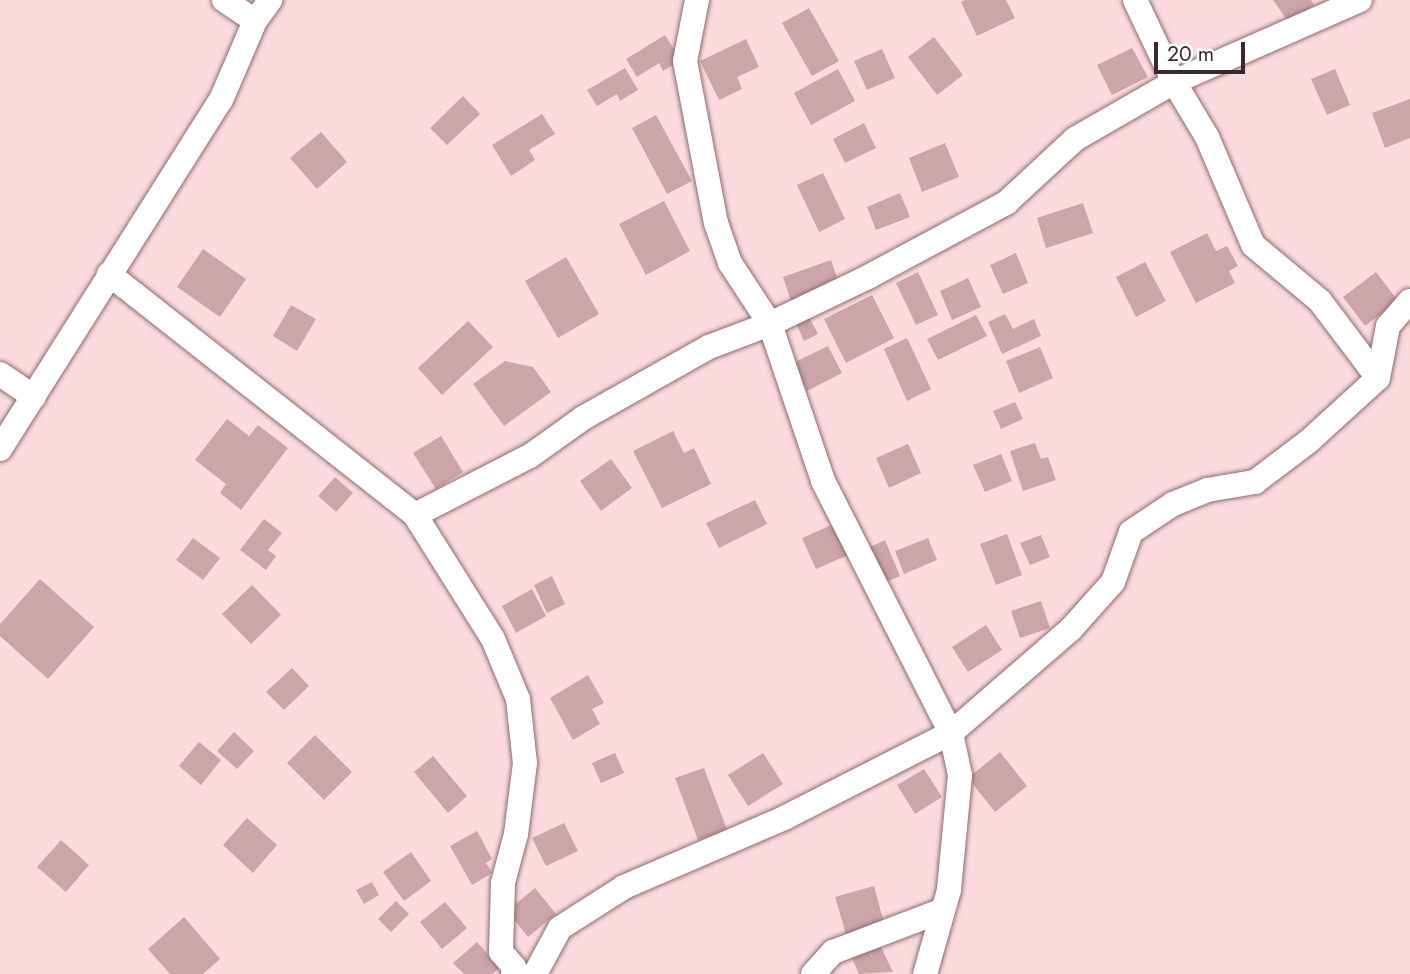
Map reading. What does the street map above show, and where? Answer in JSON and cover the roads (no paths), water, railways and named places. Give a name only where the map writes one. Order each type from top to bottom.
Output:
[{"type":"street","points":[[223,0],[255,21]]},
{"type":"street","points":[[0,449],[221,100],[255,21],[270,0]]},
{"type":"street","points":[[697,0],[685,61],[716,223],[730,264],[770,324],[823,481],[951,733],[960,775],[949,890],[925,974]]},
{"type":"street","points":[[1135,0],[1174,82],[1207,137],[1253,245],[1320,300],[1378,378]]},
{"type":"street","points":[[415,515],[530,456],[583,418],[709,347],[770,324],[1006,203],[1075,139],[1174,82],[1360,0]]},
{"type":"street","points":[[109,274],[415,515],[493,639],[518,699],[525,763],[516,834],[503,883],[501,952],[514,967],[513,974]]},
{"type":"street","points":[[535,974],[559,928],[624,887],[784,818],[951,733],[1071,629],[1113,582],[1131,532],[1184,499],[1207,490],[1255,482],[1309,441],[1378,378],[1388,326],[1410,301]]},
{"type":"street","points":[[0,374],[34,397]]},
{"type":"street","points":[[813,974],[833,951],[941,911]]}]
